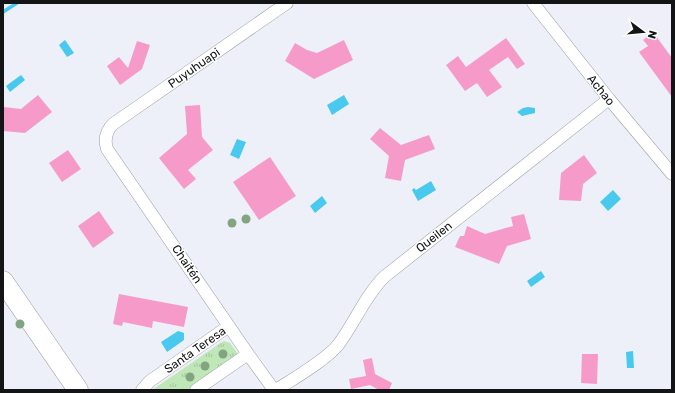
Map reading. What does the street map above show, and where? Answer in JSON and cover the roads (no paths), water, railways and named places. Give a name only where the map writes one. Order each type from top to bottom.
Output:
[{"type":"main road","points":[[3,280],[78,390]]},
{"type":"street","name":"Puyuhuapi","points":[[106,136],[108,129],[113,124],[287,3]]},
{"type":"street","name":"Achao","points":[[533,3],[608,99],[672,174]]},
{"type":"street","name":"Queilen","points":[[275,390],[326,357],[335,348],[373,290],[384,276],[608,99]]},
{"type":"street","name":"Chaitén","points":[[106,136],[106,144],[108,149],[248,354],[275,390]]},
{"type":"street","name":"Santa Teresa","points":[[142,390],[150,381],[229,326]]},
{"type":"street","points":[[196,390],[248,354]]},
{"type":"water","points":[[65,40],[74,53],[67,57],[59,45]]},
{"type":"water","points":[[21,75],[25,80],[10,92],[6,86]]},
{"type":"water","points":[[344,95],[349,104],[332,115],[327,105]]},
{"type":"water","points":[[523,108],[535,108],[535,113],[522,116],[517,112]]},
{"type":"water","points":[[237,139],[246,142],[239,159],[230,155]]},
{"type":"water","points":[[431,181],[436,190],[418,201],[412,190],[414,188],[416,190]]},
{"type":"water","points":[[613,190],[621,199],[608,211],[600,202]]},
{"type":"water","points":[[322,196],[327,203],[315,213],[310,206]]},
{"type":"water","points":[[541,271],[545,277],[531,287],[527,281]]},
{"type":"water","points":[[178,331],[184,333],[184,340],[167,352],[161,342]]},
{"type":"water","points":[[633,351],[634,368],[627,368],[626,352]]},
{"type":"waterway","points":[[3,12],[17,3]]}]
